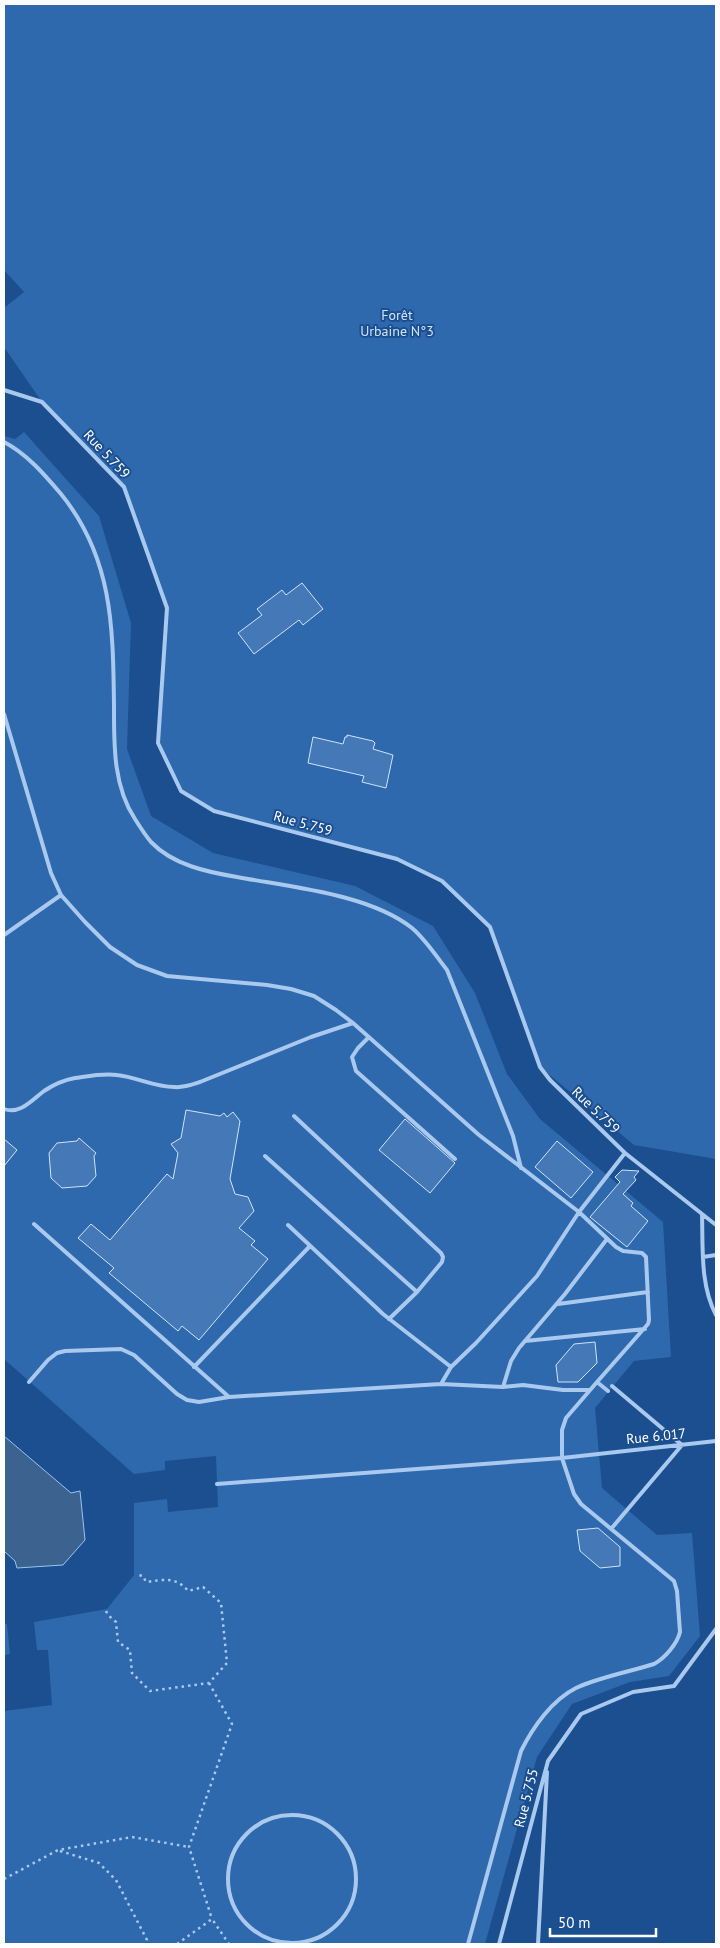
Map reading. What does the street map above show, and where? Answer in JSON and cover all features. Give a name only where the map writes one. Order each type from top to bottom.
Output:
[{"type":"lane","name":"Rue 5.759","points":[[4,390],[42,402],[124,487],[167,608],[158,744],[181,791],[214,811],[396,859],[442,881],[490,927],[540,1066],[550,1080],[625,1153],[716,1225]]},
{"type":"lane","points":[[4,442],[16,448],[43,473],[68,504],[88,536],[104,578],[114,640],[114,750],[120,786],[134,817],[152,842],[171,856],[203,871],[350,899],[388,914],[412,928],[430,947],[447,970],[513,1136],[521,1168]]},
{"type":"lane","points":[[4,714],[51,873],[61,894],[110,947],[137,965],[167,976],[267,985],[291,989],[314,996],[353,1023],[472,1129],[579,1212],[607,1239],[623,1250],[644,1254],[646,1257],[649,1320],[645,1328],[566,1418],[562,1430],[562,1458],[577,1500],[674,1581],[677,1591],[680,1632],[662,1658],[654,1664],[584,1685],[566,1694],[534,1728],[522,1751],[468,1944]]},
{"type":"lane","points":[[4,935],[61,894]]},
{"type":"lane","points":[[4,1109],[9,1111],[26,1106],[45,1090],[66,1079],[99,1074],[116,1075],[172,1087],[183,1087],[200,1082],[311,1037],[353,1023]]},
{"type":"lane","points":[[369,1037],[352,1057],[356,1071],[455,1159]]},
{"type":"lane","points":[[294,1116],[441,1253],[443,1257],[442,1262],[416,1292],[389,1319]]},
{"type":"lane","points":[[441,1384],[451,1366],[476,1343],[537,1276],[579,1212],[625,1153]]},
{"type":"lane","points":[[265,1156],[416,1292]]},
{"type":"lane","points":[[702,1214],[707,1289],[716,1315]]},
{"type":"lane","points":[[34,1224],[229,1397]]},
{"type":"lane","points":[[288,1225],[389,1319],[451,1366]]},
{"type":"lane","points":[[503,1387],[512,1361],[525,1341],[558,1304],[607,1239]]},
{"type":"lane","points":[[194,1367],[310,1246]]},
{"type":"lane","points":[[704,1257],[716,1255]]},
{"type":"lane","points":[[558,1304],[648,1292]]},
{"type":"lane","points":[[525,1341],[645,1328]]},
{"type":"lane","points":[[30,1382],[57,1353],[64,1351],[121,1349],[134,1355],[177,1394],[187,1400],[199,1402],[229,1397],[441,1384],[590,1390]]},
{"type":"lane","points":[[597,1382],[608,1391]]},
{"type":"lane","points":[[612,1386],[682,1445],[612,1529]]},
{"type":"lane","name":"Rue 6.017","points":[[218,1484],[562,1458],[716,1441]]},
{"type":"lane","name":"Rue 5.755","points":[[499,1944],[548,1761],[580,1714],[634,1692],[674,1686],[716,1629]]},
{"type":"lane","points":[[538,1944],[548,1761]]},
{"type":"lane","points":[[283,1816],[315,1819],[329,1826],[341,1836],[353,1857],[357,1881],[348,1911],[337,1924],[325,1933],[295,1944],[265,1938],[252,1930],[241,1920],[229,1893],[230,1864],[244,1838],[256,1828],[283,1816]]},
{"type":"path","points":[[106,1611],[116,1622],[118,1642],[130,1650],[132,1673],[150,1691],[209,1683],[227,1663],[221,1603],[203,1587],[188,1590],[171,1579],[146,1582],[143,1576],[138,1575]]},
{"type":"path","points":[[209,1683],[232,1724],[189,1847],[212,1919],[229,1944]]},
{"type":"path","points":[[4,1879],[58,1850],[132,1837],[189,1847]]},
{"type":"path","points":[[58,1850],[98,1863],[116,1880],[147,1940],[146,1944]]},
{"type":"path","points":[[178,1944],[212,1919]]},
{"type":"green space","name":"Forêt Urbaine N°3","points":[[4,4],[716,4],[716,1159],[634,1145],[540,1067],[490,927],[442,881],[396,859],[214,811],[181,791],[158,743],[167,608],[124,487],[42,402],[4,347],[4,308],[24,292],[4,270]]},
{"type":"green space","points":[[24,432],[99,516],[131,623],[127,749],[151,816],[213,853],[355,886],[433,926],[475,993],[507,1074],[540,1119],[663,1222],[671,1357],[634,1361],[595,1408],[602,1488],[657,1535],[692,1533],[700,1636],[669,1676],[630,1682],[572,1704],[537,1757],[485,1944],[4,1944],[4,1711],[52,1705],[48,1650],[37,1650],[34,1622],[107,1609],[134,1575],[134,1503],[167,1499],[168,1512],[218,1507],[216,1456],[165,1461],[165,1470],[134,1474],[4,1359],[4,436],[15,439]]},
{"type":"green space","points":[[4,1624],[7,1624],[10,1654],[4,1655]]},
{"type":"shaded area","points":[[4,1436],[71,1493],[80,1491],[85,1540],[63,1565],[17,1568],[15,1561],[4,1551]]},
{"type":"building","points":[[302,583],[323,609],[303,625],[299,620],[254,654],[238,633],[262,615],[257,609],[282,590],[286,595]]},
{"type":"building","points":[[347,735],[373,741],[375,743],[373,749],[393,755],[386,788],[362,782],[364,776],[308,763],[313,737],[343,744]]},
{"type":"building","points":[[186,1110],[220,1116],[224,1113],[227,1117],[233,1112],[240,1121],[230,1179],[235,1194],[248,1197],[254,1211],[239,1228],[255,1241],[251,1245],[268,1259],[199,1340],[182,1326],[178,1331],[109,1273],[114,1268],[78,1238],[91,1224],[110,1240],[167,1174],[173,1179],[178,1153],[171,1144],[181,1138]]},
{"type":"building","points":[[405,1119],[455,1163],[430,1193],[379,1150]]},
{"type":"building","points":[[79,1138],[96,1153],[94,1156],[96,1176],[87,1186],[62,1188],[51,1178],[49,1153],[57,1143],[77,1141]]},
{"type":"building","points":[[4,1139],[17,1150],[4,1166]]},
{"type":"building","points":[[557,1141],[593,1172],[571,1198],[535,1167]]},
{"type":"building","points":[[622,1170],[639,1171],[634,1177],[636,1180],[623,1194],[633,1203],[631,1206],[648,1221],[627,1247],[590,1217],[620,1182],[615,1177]]},
{"type":"building","points":[[595,1342],[597,1363],[578,1382],[558,1382],[556,1365],[574,1344]]},
{"type":"building","points":[[598,1528],[620,1547],[620,1566],[600,1568],[580,1551],[577,1530]]}]
